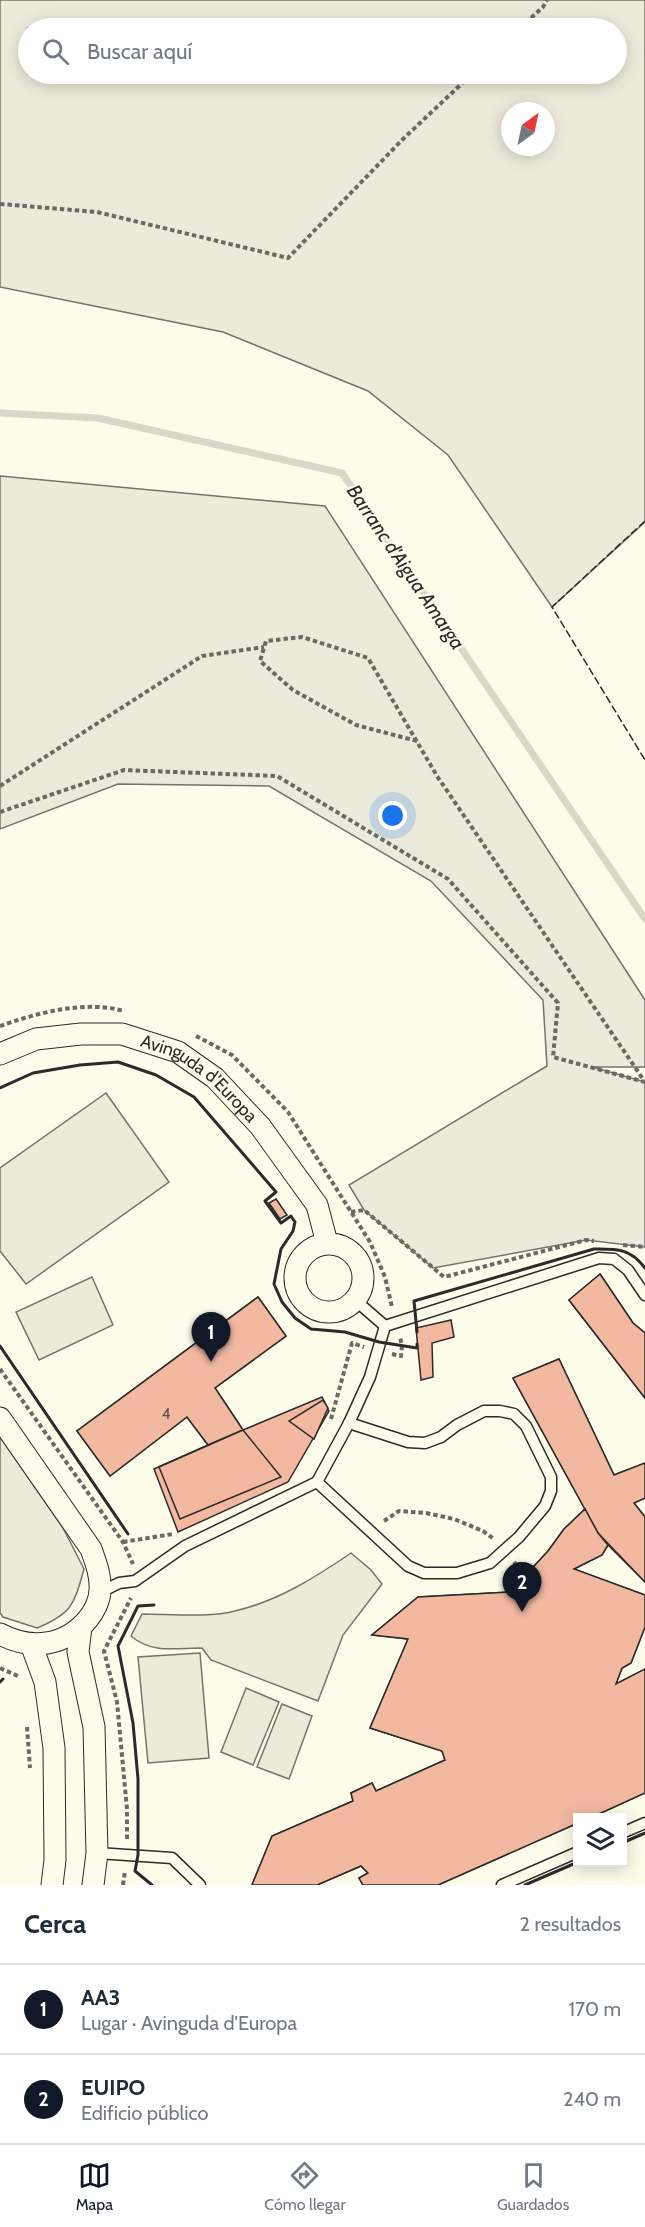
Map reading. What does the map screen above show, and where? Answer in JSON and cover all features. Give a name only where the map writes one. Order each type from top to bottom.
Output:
[{"type":"street","name":"Avinguda d'Europa","points":[[0,1054],[36,1039],[81,1034],[122,1034],[178,1052],[215,1078],[260,1126],[316,1205],[327,1243]]},
{"type":"street","points":[[327,1243],[342,1247],[355,1256],[362,1270],[362,1286],[355,1300],[339,1311],[319,1311],[303,1301],[294,1284],[297,1264],[309,1249],[327,1243]]},
{"type":"street","points":[[0,1418],[91,1550],[99,1571],[101,1592],[94,1612],[81,1627],[51,1644],[15,1641],[0,1634]]},
{"type":"street","points":[[81,1627],[78,1652],[94,1727],[98,1852],[93,1885]]},
{"type":"street","points":[[31,1644],[45,1682],[54,1748],[55,1860],[52,1885]]},
{"type":"lane","points":[[101,1592],[119,1583],[135,1581],[185,1546],[317,1482],[349,1423],[370,1377],[377,1350],[390,1324],[599,1258],[614,1259],[628,1270],[645,1295]]},
{"type":"lane","points":[[355,1300],[390,1324]]},
{"type":"lane","points":[[317,1482],[408,1566],[424,1573],[457,1573],[490,1563],[519,1537],[545,1506],[551,1491],[551,1477],[526,1426],[514,1414],[484,1411],[457,1425],[441,1437],[425,1443],[408,1442],[349,1423]]},
{"type":"lane","points":[[627,1831],[645,1823]]},
{"type":"lane","points":[[98,1852],[172,1858],[200,1885]]},
{"type":"lane","points":[[502,1885],[573,1854]]},
{"type":"path","points":[[531,18],[547,0]]},
{"type":"path","points":[[0,204],[98,212],[288,258],[403,139],[461,84]]},
{"type":"path","points":[[417,741],[356,725],[293,690],[260,661],[266,641],[302,637],[368,658],[444,786],[645,1082]]},
{"type":"path","points":[[0,786],[202,656],[264,647]]},
{"type":"path","points":[[0,812],[124,770],[277,776],[448,879],[558,1003],[553,1057],[645,1082]]},
{"type":"path","points":[[0,1026],[29,1016],[77,1008],[115,1008],[134,1014]]},
{"type":"path","points":[[188,1033],[232,1055],[288,1112],[370,1242],[385,1277],[390,1324],[402,1346],[401,1356],[352,1343],[330,1421]]},
{"type":"path","points":[[351,1212],[364,1210],[444,1277],[586,1240],[598,1242]]},
{"type":"path","points":[[621,1244],[645,1247]]},
{"type":"path","points":[[368,1531],[399,1511],[454,1518],[483,1531],[505,1550],[525,1576]]},
{"type":"path","points":[[123,1542],[179,1533]]},
{"type":"path","points":[[0,1668],[24,1679]]},
{"type":"path","points":[[27,1724],[31,1770]]},
{"type":"shaded area","points":[[0,0],[645,0],[645,522],[552,607],[448,455],[368,391],[223,332],[0,287]]},
{"type":"shaded area","points":[[0,476],[325,506],[645,1000],[645,1067],[592,1067],[645,1082],[645,1247],[586,1240],[433,1268],[364,1210],[349,1185],[547,1066],[543,1000],[431,881],[269,786],[118,784],[0,829]]},
{"type":"shaded area","points":[[106,1093],[169,1182],[26,1284],[0,1251],[0,1168]]},
{"type":"shaded area","points":[[92,1277],[113,1325],[39,1360],[16,1312]]},
{"type":"shaded area","points":[[0,1437],[63,1528],[84,1569],[78,1591],[70,1606],[49,1623],[37,1628],[3,1617],[0,1613]]},
{"type":"shaded area","points":[[351,1553],[371,1570],[382,1584],[343,1635],[318,1701],[211,1660],[202,1648],[156,1648],[139,1642],[131,1636],[142,1614],[214,1614],[251,1607],[296,1587]]},
{"type":"shaded area","points":[[200,1653],[209,1758],[148,1763],[138,1657]]},
{"type":"shaded area","points":[[246,1688],[279,1702],[253,1765],[221,1752]]},
{"type":"shaded area","points":[[282,1704],[312,1716],[289,1779],[257,1767]]},
{"type":"building","points":[[276,1199],[287,1215],[280,1219],[269,1203]]},
{"type":"building","points":[[600,1274],[633,1323],[645,1333],[645,1398],[569,1300]]},
{"type":"building","points":[[600,1274],[633,1323],[645,1333],[645,1398],[569,1300]]},
{"type":"building","points":[[258,1297],[286,1336],[215,1388],[243,1430],[322,1397],[329,1411],[288,1482],[178,1532],[154,1469],[208,1445],[187,1417],[110,1476],[77,1431]]},
{"type":"building","points":[[258,1297],[286,1336],[215,1388],[243,1430],[208,1445],[187,1417],[110,1476],[77,1431]]},
{"type":"building","points":[[451,1320],[454,1337],[432,1343],[433,1377],[421,1380],[416,1328]]},
{"type":"building","points":[[559,1359],[614,1475],[645,1463],[645,1498],[634,1503],[645,1517],[645,1582],[608,1545],[602,1555],[574,1569],[645,1595],[645,1627],[631,1663],[622,1668],[616,1684],[645,1669],[645,1793],[601,1813],[573,1813],[573,1825],[438,1885],[363,1885],[359,1878],[368,1873],[361,1866],[317,1885],[252,1885],[272,1836],[353,1801],[351,1793],[372,1783],[376,1791],[445,1760],[442,1751],[370,1728],[408,1639],[372,1635],[418,1597],[510,1592],[548,1551],[564,1529],[585,1509],[513,1378]]},
{"type":"building","points":[[559,1359],[614,1475],[645,1463],[645,1498],[634,1503],[645,1517],[645,1582],[598,1533],[513,1378]]},
{"type":"building","points":[[323,1400],[328,1408],[314,1439],[289,1421]]},
{"type":"building","points":[[243,1430],[281,1477],[180,1519],[159,1467]]},
{"type":"building","points":[[585,1509],[598,1533],[608,1545],[602,1555],[574,1569],[645,1595],[645,1627],[631,1663],[622,1668],[616,1684],[645,1669],[645,1793],[601,1813],[573,1813],[573,1825],[438,1885],[363,1885],[359,1878],[368,1873],[361,1866],[317,1885],[252,1885],[272,1836],[353,1801],[351,1793],[372,1783],[376,1791],[445,1760],[442,1751],[370,1728],[408,1639],[372,1635],[418,1597],[510,1592],[548,1551],[564,1529]]},
{"type":"waterway","name":"Barranc d'Aigua Amarga","points":[[0,413],[98,418],[342,473],[645,919]]},
{"type":"fence","points":[[645,521],[552,607],[645,760]]},
{"type":"wall","points":[[0,1088],[33,1073],[80,1065],[118,1062],[156,1075],[194,1097],[276,1192],[265,1201],[281,1223],[291,1216],[295,1222],[293,1231],[281,1249],[274,1284],[282,1302],[295,1318],[311,1329],[345,1332],[379,1342],[417,1348],[417,1344]]},
{"type":"wall","points":[[417,1332],[414,1301],[594,1249],[610,1249],[628,1253],[645,1268]]},
{"type":"wall","points":[[0,1346],[128,1534]]},
{"type":"wall","points":[[152,1885],[135,1871],[138,1855],[138,1779],[133,1723],[118,1646],[138,1606],[154,1605]]},
{"type":"wall","points":[[0,1682],[3,1679]]},
{"type":"wall","points":[[627,1841],[645,1833]]},
{"type":"wall","points":[[525,1885],[573,1864]]},
{"type":"place","name":"AA3","points":[[211,1362]]},
{"type":"place","name":"EUIPO","points":[[522,1612]]}]
